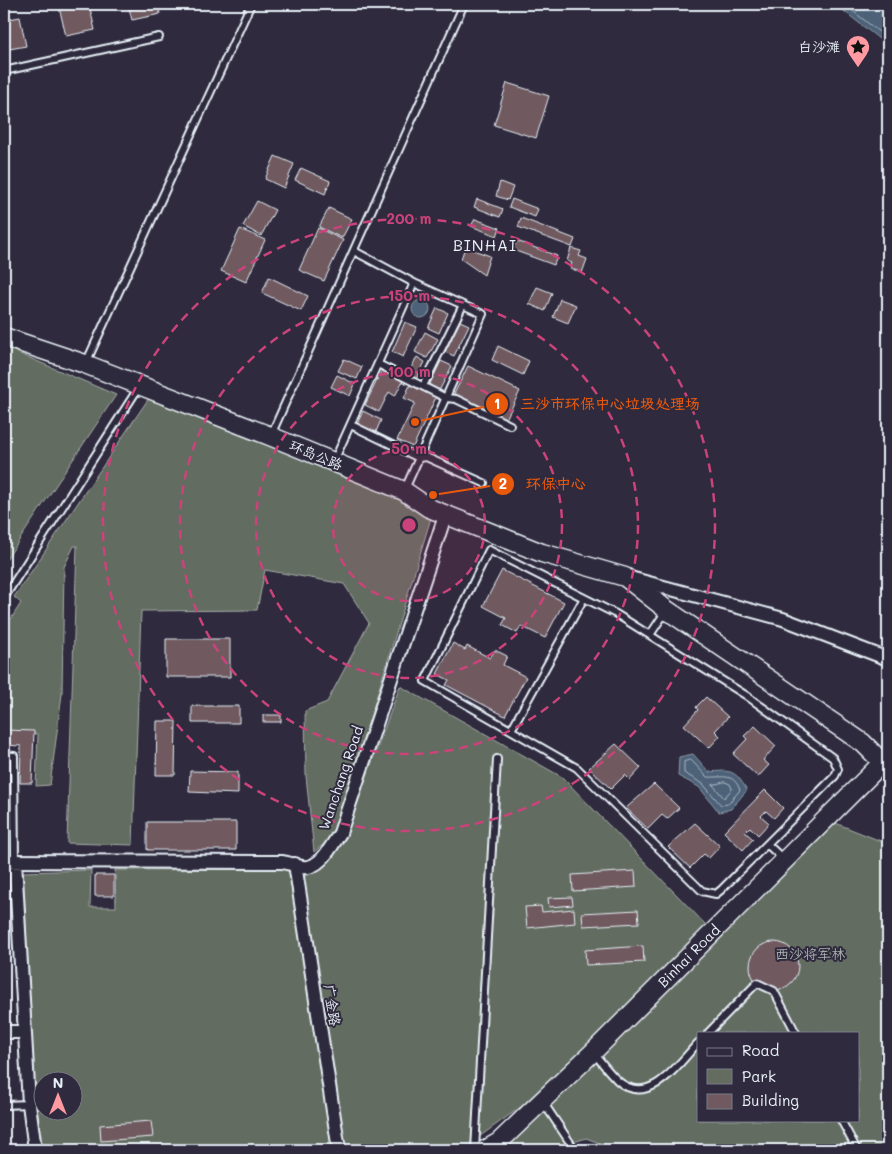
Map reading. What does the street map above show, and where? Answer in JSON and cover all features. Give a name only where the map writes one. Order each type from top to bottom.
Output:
[{"type":"street","name":"环岛公路","points":[[4,336],[85,364],[139,387],[270,436],[404,491],[429,508],[446,513],[542,553],[625,576]]},
{"type":"street","name":"Wanchang Road","points":[[9,861],[282,862],[304,868],[314,865],[326,854],[340,833],[446,513]]},
{"type":"street","points":[[625,576],[666,610],[863,743],[887,762]]},
{"type":"street","points":[[625,576],[783,619],[888,659]]},
{"type":"street","name":"Binhai Road","points":[[485,1150],[499,1142],[593,1052],[784,861],[887,762]]},
{"type":"street","points":[[9,861],[29,1104],[35,1150]]},
{"type":"street","name":"广金路","points":[[295,864],[339,1150]]},
{"type":"street","points":[[4,1032],[24,1032]]},
{"type":"lane","points":[[85,364],[251,4]]},
{"type":"lane","points":[[270,436],[464,4]]},
{"type":"lane","points":[[4,71],[159,37]]},
{"type":"lane","points":[[354,251],[414,283],[483,314],[404,491]]},
{"type":"lane","points":[[334,462],[414,283]]},
{"type":"lane","points":[[422,386],[463,305]]},
{"type":"lane","points":[[378,364],[446,398],[456,400],[510,425]]},
{"type":"lane","points":[[4,598],[139,387]]},
{"type":"lane","points":[[351,425],[419,458],[426,457],[484,483]]},
{"type":"lane","points":[[489,550],[584,598],[650,635],[747,696],[837,762],[838,769],[835,776],[716,894],[702,891],[577,768],[425,682],[489,550]]},
{"type":"lane","points":[[511,730],[584,598]]},
{"type":"lane","points":[[650,635],[666,610]]},
{"type":"lane","points":[[4,756],[14,756],[9,861]]},
{"type":"lane","points":[[475,1150],[496,759]]},
{"type":"lane","points":[[767,844],[784,861]]},
{"type":"lane","points":[[709,1032],[757,983],[774,991],[795,1032]]},
{"type":"lane","points":[[593,1052],[618,1081],[637,1090],[649,1089],[659,1084],[697,1044]]},
{"type":"lane","points":[[542,1101],[575,1150]]},
{"type":"lane","points":[[4,1105],[29,1104]]},
{"type":"lane","points":[[843,1122],[857,1150]]},
{"type":"lane","points":[[598,1150],[599,1148],[602,1150]]},
{"type":"green space","points":[[4,347],[116,395],[4,563]]},
{"type":"green space","points":[[151,395],[429,508],[431,518],[338,824],[324,844],[314,852],[306,776],[305,711],[327,702],[369,623],[344,584],[265,570],[257,610],[141,611],[133,845],[67,843],[77,546],[74,546],[64,567],[62,694],[50,785],[36,786],[38,734],[4,732],[4,630],[21,603],[14,597]]},
{"type":"green space","points":[[400,686],[562,777],[709,928],[533,1098],[461,1150],[43,1150],[39,1122],[82,1122],[82,1072],[34,1072],[23,872],[91,870],[90,907],[116,907],[115,870],[286,869],[304,877],[326,863],[346,833]]},
{"type":"green space","name":"西沙将军林","points":[[833,822],[888,844],[888,1150],[613,1150],[610,1147],[586,1138],[562,1146],[560,1150],[493,1150],[522,1133]]},
{"type":"water","points":[[835,4],[888,4],[888,46]]},
{"type":"water","points":[[421,300],[427,303],[430,309],[427,315],[421,318],[415,315],[412,309],[415,303]]},
{"type":"water","points":[[693,754],[709,772],[723,771],[732,773],[743,783],[747,790],[731,809],[719,812],[699,787],[678,776],[679,757]]},
{"type":"building","points":[[89,4],[95,30],[66,36],[59,7]]},
{"type":"building","points":[[128,4],[158,4],[160,14],[132,20]]},
{"type":"building","points":[[20,17],[26,46],[4,50],[4,20]]},
{"type":"building","points":[[507,83],[549,96],[536,138],[494,125]]},
{"type":"building","points":[[275,156],[294,164],[284,188],[265,179]]},
{"type":"building","points":[[301,168],[330,181],[325,194],[295,180]]},
{"type":"building","points":[[500,182],[513,187],[508,200],[496,196]]},
{"type":"building","points":[[477,199],[503,209],[500,217],[474,207]]},
{"type":"building","points":[[512,199],[538,209],[535,217],[509,207]]},
{"type":"building","points":[[257,201],[275,210],[261,236],[243,226]]},
{"type":"building","points":[[329,208],[352,219],[342,238],[319,227]]},
{"type":"building","points":[[521,218],[575,239],[572,247],[518,227]]},
{"type":"building","points":[[475,219],[500,228],[497,236],[471,226]]},
{"type":"building","points":[[318,228],[343,240],[324,281],[299,270]]},
{"type":"building","points":[[240,229],[265,240],[246,282],[221,271]]},
{"type":"building","points":[[517,241],[557,256],[554,265],[513,250]]},
{"type":"building","points":[[465,247],[490,256],[484,275],[461,259]]},
{"type":"building","points":[[571,248],[581,251],[579,256],[587,259],[582,273],[570,268],[572,263],[567,261]]},
{"type":"building","points":[[269,277],[308,296],[301,311],[262,293]]},
{"type":"building","points":[[537,287],[552,293],[545,311],[529,304]]},
{"type":"building","points":[[560,299],[576,305],[568,323],[553,317]]},
{"type":"building","points":[[437,308],[448,313],[439,333],[428,328]]},
{"type":"building","points":[[460,321],[469,325],[454,356],[445,352]]},
{"type":"building","points":[[405,322],[417,327],[403,357],[392,352]]},
{"type":"building","points":[[425,332],[438,339],[427,358],[415,352]]},
{"type":"building","points":[[498,346],[529,361],[523,375],[492,360]]},
{"type":"building","points":[[417,357],[425,362],[416,379],[407,375]]},
{"type":"building","points":[[344,359],[362,367],[357,379],[338,371]]},
{"type":"building","points":[[441,361],[452,366],[439,391],[429,386]]},
{"type":"building","points":[[468,366],[520,391],[506,419],[454,394]]},
{"type":"building","points":[[382,370],[403,380],[395,396],[389,392],[379,412],[365,405]]},
{"type":"building","points":[[337,375],[355,384],[350,396],[331,387]]},
{"type":"building","points":[[411,383],[437,395],[413,447],[397,440],[415,403],[404,398]]},
{"type":"building","points":[[363,411],[381,420],[376,432],[357,424]]},
{"type":"building","points":[[502,570],[564,602],[545,638],[521,626],[517,633],[502,625],[506,618],[483,606]]},
{"type":"building","points":[[166,639],[230,639],[230,677],[166,677]]},
{"type":"building","points":[[453,643],[465,650],[467,646],[490,658],[495,650],[507,656],[503,665],[526,677],[505,716],[446,685],[449,680],[437,674]]},
{"type":"building","points":[[706,697],[728,717],[715,731],[720,736],[709,748],[684,725],[698,710],[696,707]]},
{"type":"building","points":[[192,706],[239,706],[239,723],[192,723]]},
{"type":"building","points":[[263,715],[281,715],[281,722],[263,722]]},
{"type":"building","points":[[157,721],[176,721],[175,775],[156,775]]},
{"type":"building","points":[[755,726],[776,746],[763,760],[769,765],[758,777],[733,754],[747,739],[744,736]]},
{"type":"building","points":[[4,730],[34,731],[32,783],[20,783],[21,746],[4,745]]},
{"type":"building","points":[[616,744],[641,768],[630,780],[625,775],[611,789],[589,768]]},
{"type":"building","points":[[190,771],[238,772],[238,794],[189,792]]},
{"type":"building","points":[[654,784],[679,808],[667,819],[662,815],[648,829],[626,808]]},
{"type":"building","points":[[765,790],[783,808],[774,818],[766,811],[761,816],[769,823],[758,835],[750,827],[745,832],[753,839],[743,850],[724,832]]},
{"type":"building","points":[[147,822],[236,822],[236,850],[147,850]]},
{"type":"building","points":[[695,823],[720,846],[709,858],[704,854],[690,868],[668,847]]},
{"type":"building","points":[[635,871],[636,887],[573,891],[572,875]]},
{"type":"building","points":[[95,875],[114,875],[114,896],[95,896]]},
{"type":"building","points":[[572,897],[573,905],[549,907],[548,898]]},
{"type":"building","points":[[541,906],[542,912],[574,909],[575,923],[527,928],[525,907]]},
{"type":"building","points":[[638,910],[639,923],[583,926],[582,913]]},
{"type":"building","points":[[774,942],[783,944],[791,949],[796,957],[798,966],[796,975],[791,983],[783,988],[774,990],[765,988],[757,983],[752,975],[750,966],[752,957],[757,949],[765,944]]},
{"type":"building","points":[[643,946],[644,962],[586,965],[585,950]]},
{"type":"building","points":[[151,1121],[153,1137],[101,1141],[100,1125]]},
{"type":"place","name":"白沙滩","points":[[858,68]]},
{"type":"place","name":"三沙市环保中心垃圾处理场","points":[[415,422]]},
{"type":"place","name":"环保中心","points":[[433,495]]},
{"type":"district","name":"BINHAI","points":[[485,245]]}]
